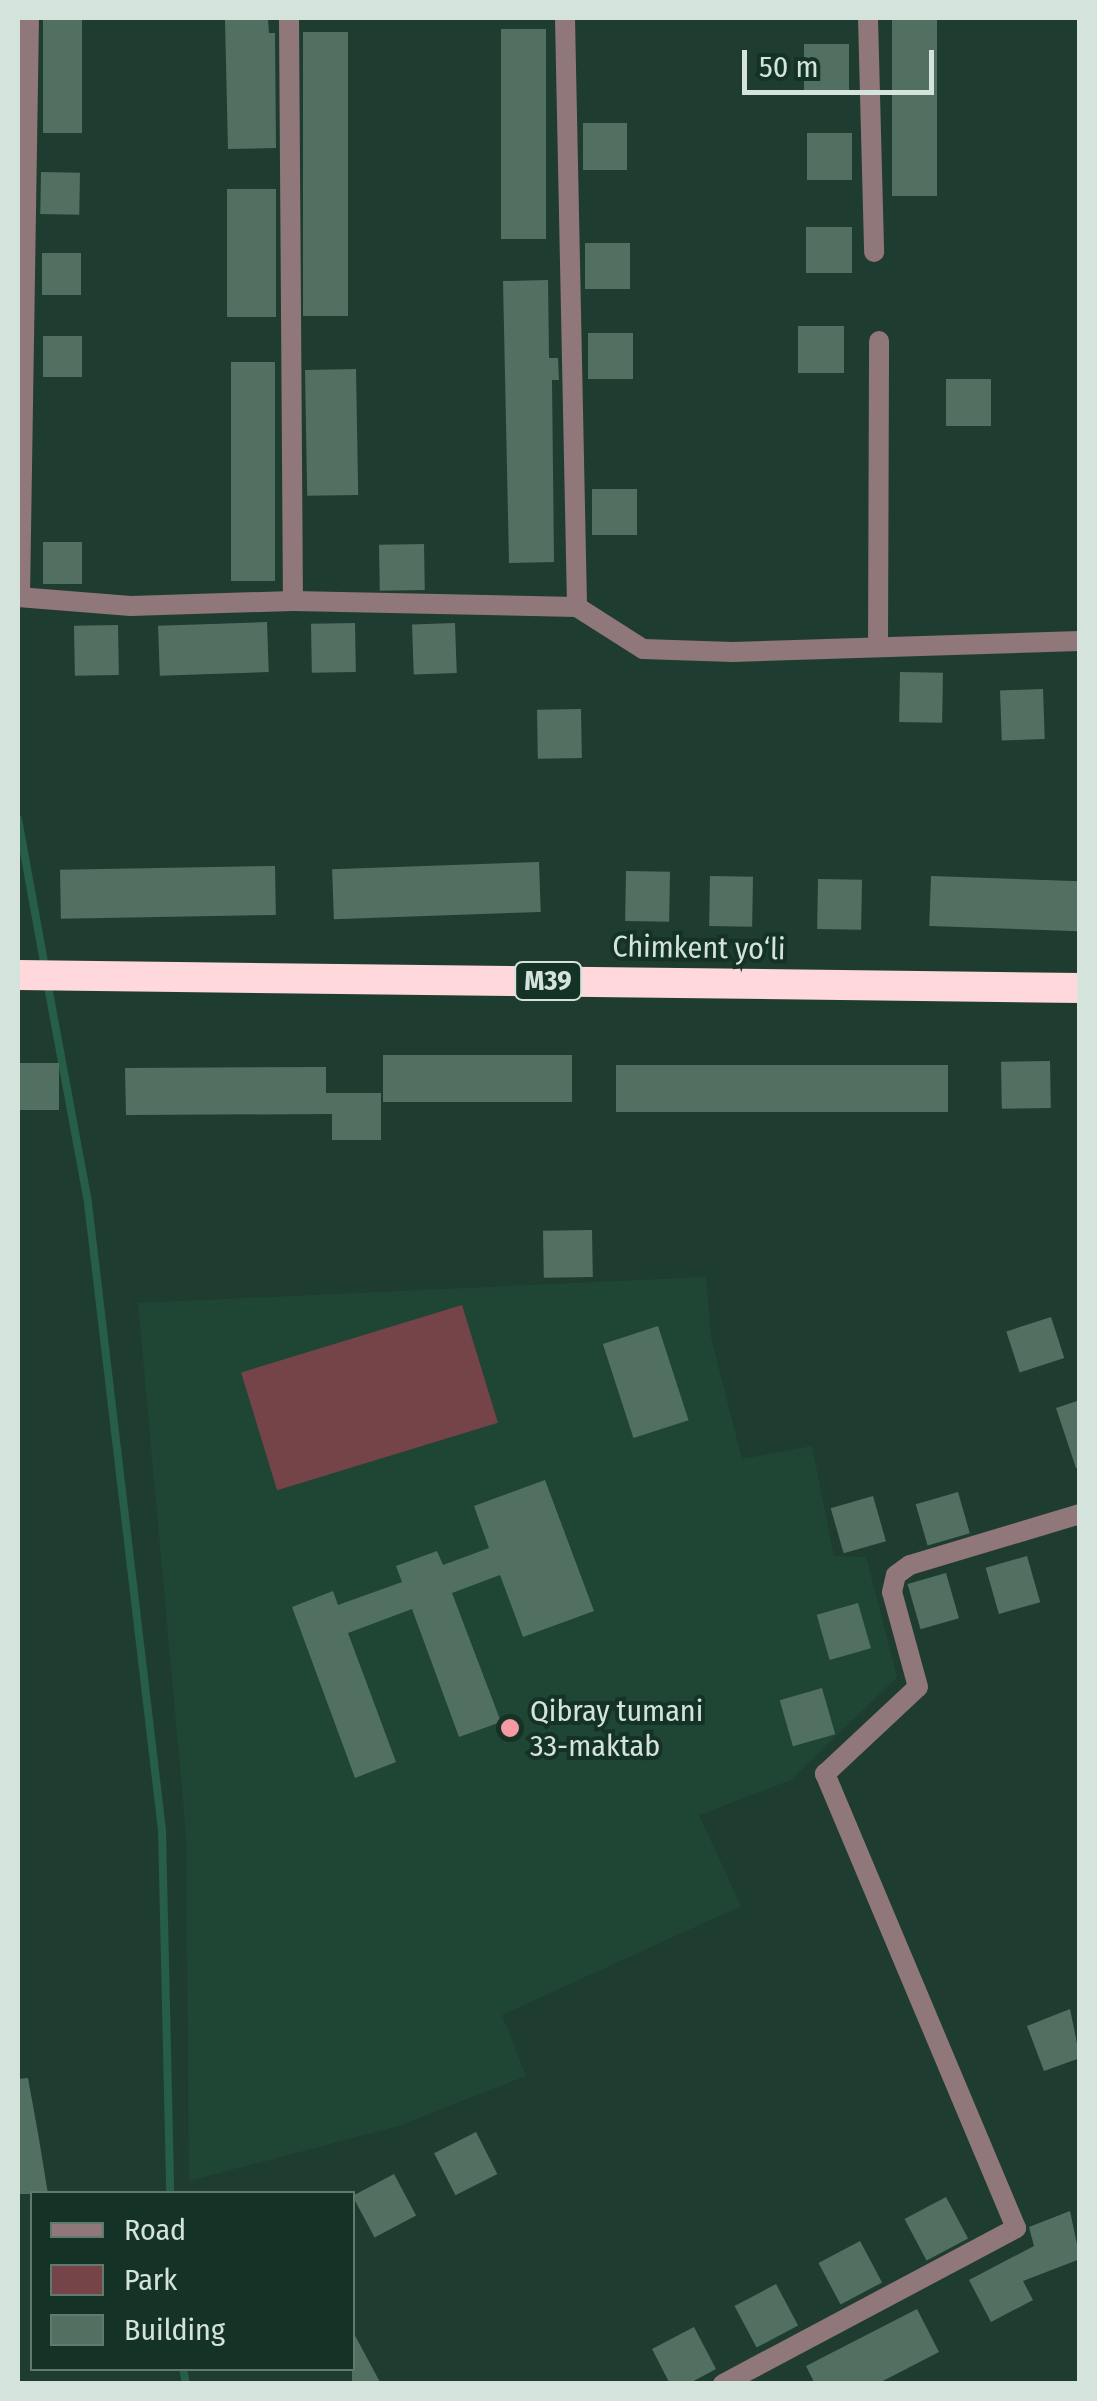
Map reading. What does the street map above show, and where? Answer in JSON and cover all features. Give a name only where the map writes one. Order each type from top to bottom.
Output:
[{"type":"highway","name":"Chimkent yo‘li","points":[[18,975],[1080,988]]},
{"type":"street","points":[[29,18],[19,597],[131,606],[293,601],[577,606],[643,649],[878,648],[1080,641]]},
{"type":"street","points":[[289,18],[293,601]]},
{"type":"street","points":[[566,18],[577,606]]},
{"type":"street","points":[[868,18],[874,252]]},
{"type":"street","points":[[878,648],[879,341]]},
{"type":"street","points":[[722,2384],[1016,2228],[825,1774],[918,1687],[892,1592],[896,1575],[910,1565],[1080,1514]]},
{"type":"shaded area","name":"Qibray tumani 33-maktab","points":[[706,1277],[711,1338],[742,1459],[812,1446],[834,1556],[866,1557],[897,1677],[791,1780],[699,1815],[741,1906],[502,2015],[526,2076],[398,2126],[189,2181],[186,1833],[138,1303]]},
{"type":"green space","points":[[462,1305],[498,1423],[277,1490],[241,1373]]},
{"type":"building","points":[[43,18],[82,18],[82,133],[43,133]]},
{"type":"building","points":[[892,18],[937,18],[937,196],[892,196]]},
{"type":"building","points":[[268,19],[269,33],[275,33],[276,148],[228,149],[225,20]]},
{"type":"building","points":[[501,29],[546,29],[546,239],[501,239]]},
{"type":"building","points":[[303,32],[348,32],[348,316],[303,316]]},
{"type":"building","points":[[804,44],[849,44],[849,91],[804,91]]},
{"type":"building","points":[[583,123],[627,123],[627,170],[583,170]]},
{"type":"building","points":[[807,133],[852,133],[852,180],[807,180]]},
{"type":"building","points":[[41,172],[80,173],[79,215],[40,214]]},
{"type":"building","points":[[227,189],[276,189],[276,317],[227,317]]},
{"type":"building","points":[[806,227],[852,227],[852,273],[806,273]]},
{"type":"building","points":[[585,243],[630,243],[630,289],[585,289]]},
{"type":"building","points":[[42,253],[81,253],[81,295],[42,295]]},
{"type":"building","points":[[548,280],[549,358],[558,358],[559,380],[552,380],[554,562],[509,563],[503,281]]},
{"type":"building","points":[[798,326],[844,326],[844,373],[798,373]]},
{"type":"building","points":[[588,333],[633,333],[633,379],[588,379]]},
{"type":"building","points":[[43,336],[82,336],[82,377],[43,377]]},
{"type":"building","points":[[231,362],[275,362],[275,581],[231,581]]},
{"type":"building","points":[[356,369],[358,495],[307,496],[305,370]]},
{"type":"building","points":[[946,379],[991,379],[991,426],[946,426]]},
{"type":"building","points":[[592,489],[637,489],[637,535],[592,535]]},
{"type":"building","points":[[43,542],[82,542],[82,584],[43,584]]},
{"type":"building","points":[[424,544],[425,590],[380,591],[379,545]]},
{"type":"building","points":[[267,622],[269,672],[160,676],[158,626]]},
{"type":"building","points":[[355,623],[356,672],[312,673],[311,624]]},
{"type":"building","points":[[455,623],[457,673],[414,674],[412,625]]},
{"type":"building","points":[[118,625],[119,675],[75,676],[74,626]]},
{"type":"building","points":[[900,672],[943,673],[942,723],[899,722]]},
{"type":"building","points":[[1043,689],[1045,739],[1002,740],[1000,691]]},
{"type":"building","points":[[581,709],[582,758],[538,759],[537,710]]},
{"type":"building","points":[[539,862],[541,912],[334,919],[332,869]]},
{"type":"building","points":[[275,866],[276,915],[61,919],[60,870]]},
{"type":"building","points":[[626,871],[670,872],[669,922],[625,921]]},
{"type":"building","points":[[710,876],[753,877],[752,927],[709,926]]},
{"type":"building","points":[[931,876],[1080,881],[1078,931],[929,926]]},
{"type":"building","points":[[818,879],[862,880],[861,930],[817,929]]},
{"type":"building","points":[[383,1055],[572,1055],[572,1102],[383,1102]]},
{"type":"building","points":[[1050,1061],[1051,1108],[1002,1109],[1001,1062]]},
{"type":"building","points":[[18,1063],[59,1063],[59,1110],[18,1110]]},
{"type":"building","points":[[616,1065],[948,1065],[948,1112],[616,1112]]},
{"type":"building","points":[[326,1067],[326,1093],[381,1093],[381,1140],[332,1140],[332,1114],[126,1115],[125,1068]]},
{"type":"building","points":[[592,1230],[593,1277],[544,1278],[543,1231]]},
{"type":"building","points":[[1051,1317],[1064,1358],[1020,1372],[1006,1332]]},
{"type":"building","points":[[658,1326],[689,1420],[633,1438],[603,1344]]},
{"type":"building","points":[[1080,1400],[1080,1467],[1076,1468],[1056,1408]]},
{"type":"building","points":[[545,1480],[594,1611],[523,1637],[500,1575],[452,1593],[501,1722],[459,1737],[412,1609],[348,1633],[396,1762],[355,1778],[292,1607],[333,1591],[338,1605],[402,1582],[396,1566],[437,1551],[443,1565],[489,1548],[474,1506]]},
{"type":"building","points":[[958,1492],[970,1533],[928,1545],[916,1504]]},
{"type":"building","points":[[873,1496],[886,1541],[844,1553],[831,1508]]},
{"type":"building","points":[[1027,1556],[1040,1602],[999,1614],[986,1568]]},
{"type":"building","points":[[946,1573],[959,1618],[921,1629],[908,1584]]},
{"type":"building","points":[[858,1603],[871,1648],[830,1660],[817,1615]]},
{"type":"building","points":[[822,1688],[835,1734],[793,1746],[780,1700]]},
{"type":"building","points":[[1070,2009],[1080,2058],[1044,2071],[1027,2026]]},
{"type":"building","points":[[28,2078],[47,2191],[18,2194],[18,2079]]},
{"type":"building","points":[[476,2132],[497,2174],[455,2195],[434,2153]]},
{"type":"building","points":[[394,2174],[416,2215],[375,2238],[355,2195]]},
{"type":"building","points":[[946,2197],[968,2238],[927,2261],[905,2219]]},
{"type":"building","points":[[1070,2211],[1080,2259],[1023,2281],[1033,2300],[991,2322],[969,2280],[1034,2246],[1029,2227]]},
{"type":"building","points":[[860,2241],[882,2282],[841,2305],[819,2263]]},
{"type":"building","points":[[776,2284],[798,2325],[757,2348],[735,2306]]},
{"type":"building","points":[[917,2309],[939,2352],[877,2384],[815,2384],[806,2366]]},
{"type":"building","points":[[694,2327],[716,2369],[688,2384],[670,2384],[652,2349]]},
{"type":"building","points":[[355,2336],[381,2384],[352,2384],[355,2371]]},
{"type":"waterway","points":[[18,819],[45,967]]},
{"type":"waterway","points":[[47,981],[88,1203],[162,1830],[170,2191]]},
{"type":"waterway","points":[[184,2371],[186,2384]]},
{"type":"place","name":"Qibray tumani 33-maktab","points":[[510,1728]]}]
